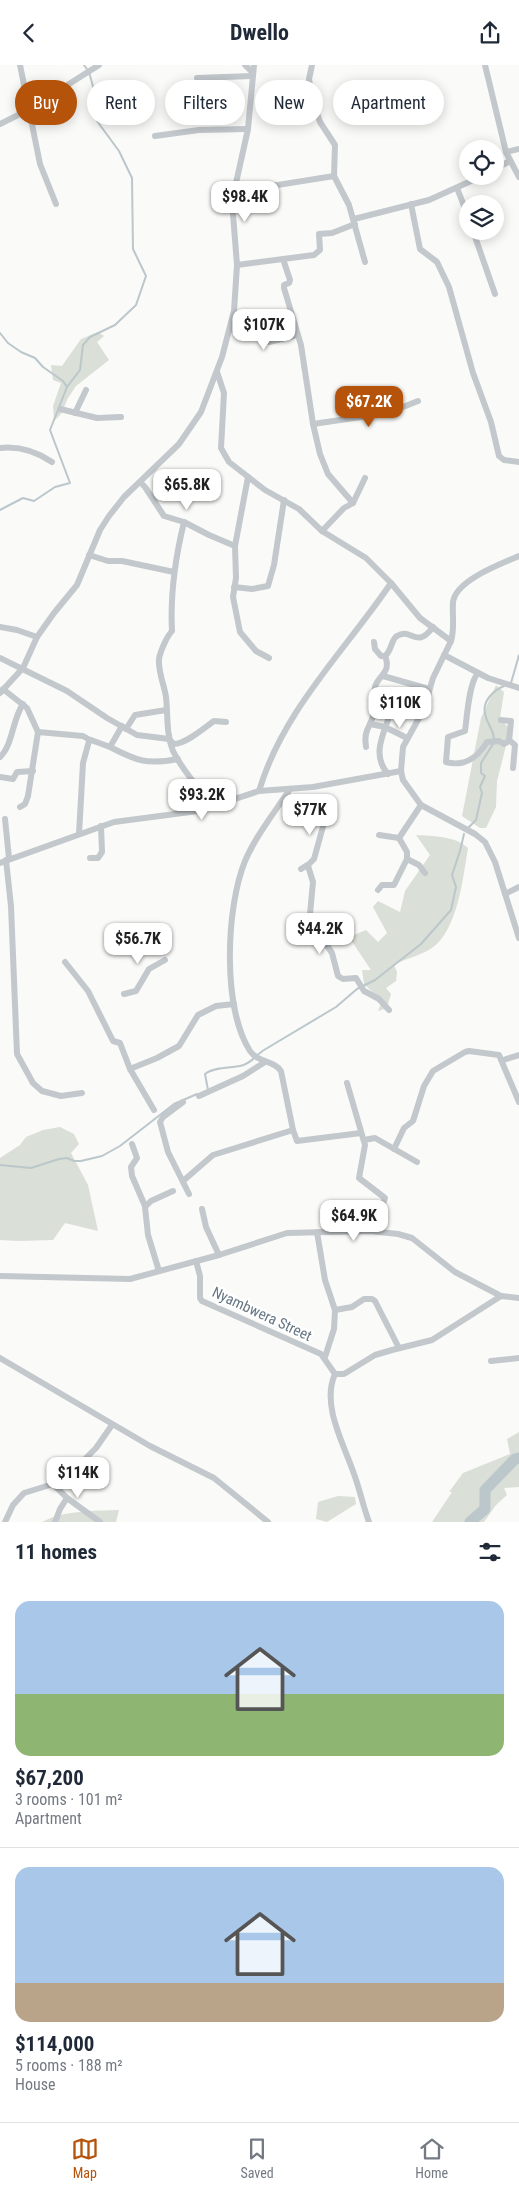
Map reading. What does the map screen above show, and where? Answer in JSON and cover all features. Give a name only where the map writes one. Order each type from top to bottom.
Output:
[{"type":"street","points":[[20,65],[23,80]]},
{"type":"street","points":[[75,80],[99,65]]},
{"type":"street","points":[[245,65],[253,75]]},
{"type":"street","points":[[20,807],[25,805],[27,801],[38,732],[30,713],[23,704],[1,691],[22,668],[37,637],[77,585],[89,555],[109,516],[179,444],[193,426],[201,412],[217,372],[231,329],[237,265],[233,214],[234,192],[248,129],[254,65]]},
{"type":"street","points":[[485,65],[506,152],[519,177]]},
{"type":"street","points":[[314,66],[309,79],[312,99],[320,122],[335,145],[334,176],[349,205],[365,262]]},
{"type":"street","points":[[196,78],[253,75]]},
{"type":"street","points":[[0,124],[15,116]]},
{"type":"street","points":[[31,125],[40,164],[56,204]]},
{"type":"street","points":[[155,136],[199,130],[248,129]]},
{"type":"street","points":[[506,152],[519,149]]},
{"type":"street","points":[[504,164],[510,161]]},
{"type":"street","points":[[234,192],[334,176]]},
{"type":"street","points":[[237,265],[314,255],[320,250],[319,234],[332,233],[354,222],[429,200],[463,185]]},
{"type":"street","points":[[457,188],[460,195]]},
{"type":"street","points":[[411,205],[420,249],[437,262],[449,287],[473,373],[491,422],[499,456],[504,460],[519,462]]},
{"type":"street","points":[[476,240],[496,294]]},
{"type":"street","points":[[283,259],[290,280],[289,283],[284,285],[284,288],[306,368],[316,442],[328,474],[353,503]]},
{"type":"street","points":[[231,329],[269,342],[297,335]]},
{"type":"street","points":[[217,372],[224,393],[221,448],[229,462],[248,477],[299,509],[322,531],[366,558],[391,583],[420,618],[451,641]]},
{"type":"street","points":[[76,413],[86,390]]},
{"type":"street","points":[[313,424],[388,413],[418,401]]},
{"type":"street","points":[[60,409],[97,417],[121,417]]},
{"type":"street","points":[[0,448],[17,448],[39,454],[52,461]]},
{"type":"street","points":[[248,477],[235,546],[234,609],[240,632],[256,651],[268,658]]},
{"type":"street","points":[[322,531],[344,507],[353,503],[365,477]]},
{"type":"street","points":[[140,482],[152,496],[164,516],[184,522],[235,546]]},
{"type":"street","points":[[234,587],[252,589],[268,586],[274,565],[284,500]]},
{"type":"street","points":[[184,522],[174,571],[172,597],[173,631],[159,657],[168,739],[178,759],[215,807]]},
{"type":"street","points":[[89,555],[96,559],[122,561],[174,571]]},
{"type":"street","points":[[519,556],[478,575],[462,587],[453,602],[454,621],[451,641],[429,689],[424,709],[403,747],[401,771],[403,780],[421,805],[475,834],[485,842],[496,861],[519,938]]},
{"type":"street","points":[[259,791],[268,764],[300,703],[391,583]]},
{"type":"street","points":[[0,627],[18,630],[37,637]]},
{"type":"street","points":[[385,656],[389,653],[395,637],[398,635],[420,639],[424,638],[433,627]]},
{"type":"street","points":[[374,642],[375,649],[381,656],[385,656]]},
{"type":"street","points":[[444,655],[478,673],[512,686]]},
{"type":"street","points":[[366,747],[364,735],[375,708],[376,685],[383,677],[387,668],[385,656]]},
{"type":"street","points":[[0,658],[67,691],[94,711],[137,735],[168,739],[174,744],[181,744],[214,721],[226,722]]},
{"type":"street","points":[[478,673],[474,678],[466,711],[465,731],[448,737],[446,762],[451,763],[473,759],[480,753],[487,742],[499,741],[504,744],[509,740],[511,721],[501,720]]},
{"type":"street","points":[[383,677],[429,689]]},
{"type":"street","points":[[0,757],[6,750],[12,727],[23,704]]},
{"type":"street","points":[[110,747],[135,715],[166,710]]},
{"type":"street","points":[[388,720],[381,740],[379,759],[380,764],[388,774]]},
{"type":"street","points":[[370,724],[385,727],[407,738]]},
{"type":"street","points":[[38,732],[86,737],[146,763],[178,759]]},
{"type":"street","points":[[79,834],[82,763],[90,740]]},
{"type":"street","points":[[509,740],[515,745],[513,768]]},
{"type":"street","points":[[0,777],[13,779],[16,771],[33,771]]},
{"type":"street","points":[[5,860],[114,822],[198,811],[259,791],[290,789],[401,771]]},
{"type":"street","points":[[290,789],[258,838],[243,867],[229,939],[234,1004],[242,1036],[250,1051],[265,1062],[273,1064],[281,1071],[296,1141],[362,1136],[375,1139],[417,1163]]},
{"type":"street","points":[[399,837],[421,805]]},
{"type":"street","points":[[301,869],[308,866],[314,859],[327,812]]},
{"type":"street","points":[[5,819],[5,860],[16,995],[18,1054],[33,1083],[42,1091],[60,1096],[82,1093]]},
{"type":"street","points":[[90,858],[98,858],[102,852],[101,826]]},
{"type":"street","points":[[379,835],[399,837]]},
{"type":"street","points":[[378,890],[382,885],[394,885],[407,859],[407,852],[399,837]]},
{"type":"street","points":[[407,859],[418,865],[425,873]]},
{"type":"street","points":[[308,866],[313,879],[308,921],[310,928],[320,935],[332,953],[338,976],[343,979],[356,978],[364,991],[380,999],[389,1010]]},
{"type":"street","points":[[505,893],[519,887]]},
{"type":"street","points":[[124,994],[135,992],[149,969],[165,960]]},
{"type":"street","points":[[65,962],[88,991],[113,1041],[120,1043],[130,1069],[154,1110]]},
{"type":"street","points":[[130,1069],[157,1059],[179,1046],[198,1015],[216,1006],[234,1004]]},
{"type":"street","points":[[394,1149],[404,1128],[413,1121],[424,1086],[433,1071],[469,1051],[499,1055],[503,1060],[519,1103]]},
{"type":"street","points":[[503,1060],[519,1055]]},
{"type":"street","points":[[199,1096],[243,1076],[265,1062]]},
{"type":"street","points":[[347,1083],[365,1149],[359,1178],[363,1183],[383,1195],[385,1199],[373,1231]]},
{"type":"street","points":[[183,1102],[173,1108],[160,1122],[164,1140],[189,1194]]},
{"type":"street","points":[[182,1181],[213,1155],[293,1130]]},
{"type":"street","points":[[132,1144],[137,1157],[131,1167],[132,1175],[145,1206],[148,1235],[158,1271]]},
{"type":"street","points":[[145,1206],[173,1191]]},
{"type":"street","points":[[202,1209],[206,1227],[219,1255]]},
{"type":"street","points":[[0,1276],[130,1279],[219,1255],[287,1233],[373,1231],[412,1238],[454,1272],[501,1296],[519,1298]]},
{"type":"street","points":[[317,1232],[325,1280],[335,1310],[334,1329],[324,1357]]},
{"type":"street","name":"Nyambwera Street","points":[[196,1261],[200,1276],[200,1298],[206,1304],[251,1321],[324,1357],[335,1374]]},
{"type":"street","points":[[369,1522],[355,1476],[336,1428],[331,1383],[335,1374],[344,1374],[375,1355],[399,1347],[422,1343],[441,1335],[501,1296]]},
{"type":"street","points":[[335,1310],[353,1306],[364,1299],[373,1299],[399,1347]]},
{"type":"street","points":[[491,1361],[519,1358]]},
{"type":"street","points":[[0,1359],[112,1425],[170,1457],[214,1478],[268,1522]]},
{"type":"street","points":[[100,1522],[67,1498],[53,1484],[53,1473],[55,1470],[74,1470],[96,1448],[112,1425]]},
{"type":"street","points":[[5,1522],[13,1505],[24,1493],[53,1484]]},
{"type":"street","points":[[55,1522],[67,1498]]},
{"type":"shaded area","points":[[98,332],[104,336],[97,342],[109,360],[76,386],[61,414],[54,421],[53,406],[61,383],[53,380],[51,365],[62,366],[81,339]]},
{"type":"shaded area","points":[[496,685],[504,692],[500,718],[510,730],[497,781],[496,807],[486,828],[480,828],[462,816],[481,718]]},
{"type":"shaded area","points":[[416,835],[450,839],[468,848],[458,902],[448,929],[441,940],[427,951],[394,965],[397,972],[396,981],[386,988],[391,994],[387,1008],[378,1011],[382,1001],[364,984],[362,970],[371,970],[349,937],[366,930],[378,942],[387,933],[373,907],[378,901],[400,912],[405,891],[430,855]]},
{"type":"shaded area","points":[[60,1127],[74,1134],[79,1144],[71,1153],[88,1185],[98,1231],[65,1223],[53,1240],[0,1240],[0,1158],[20,1145],[26,1137],[43,1130]]},
{"type":"shaded area","points":[[519,1432],[519,1487],[504,1488],[507,1495],[496,1505],[484,1522],[432,1522],[452,1492],[449,1492],[463,1473],[510,1454],[507,1439]]},
{"type":"shaded area","points":[[338,1496],[355,1497],[356,1504],[327,1522],[316,1519],[318,1502]]},
{"type":"shaded area","points":[[119,1510],[116,1522],[42,1522],[70,1513]]},
{"type":"waterway","points":[[0,510],[23,498],[34,501],[55,487],[70,483],[50,430],[67,387],[80,370],[83,345],[90,337],[115,325],[136,305],[146,276],[133,249],[132,178],[119,151],[97,121],[94,90],[89,72],[84,65]]},
{"type":"waterway","points":[[0,333],[8,343],[21,352],[35,358],[43,367],[63,381],[67,387]]},
{"type":"waterway","points":[[511,683],[519,655]]},
{"type":"waterway","points":[[494,740],[486,717],[485,704],[496,690],[504,686]]},
{"type":"waterway","points":[[467,829],[476,820],[482,793],[480,787],[485,776],[481,773],[481,763],[493,744]]},
{"type":"waterway","points":[[208,1090],[205,1074],[217,1069],[240,1066],[247,1063],[264,1050],[336,1007],[357,989],[375,980],[421,944],[451,910],[456,887],[452,875],[464,834]]},
{"type":"waterway","points":[[0,1165],[31,1168],[59,1159],[67,1158],[81,1161],[102,1156],[120,1146],[174,1104],[197,1094]]},
{"type":"waterway","points":[[470,1522],[485,1509],[485,1490],[515,1459],[519,1458]]},
{"type":"waterway","points":[[473,1518],[478,1522]]}]
